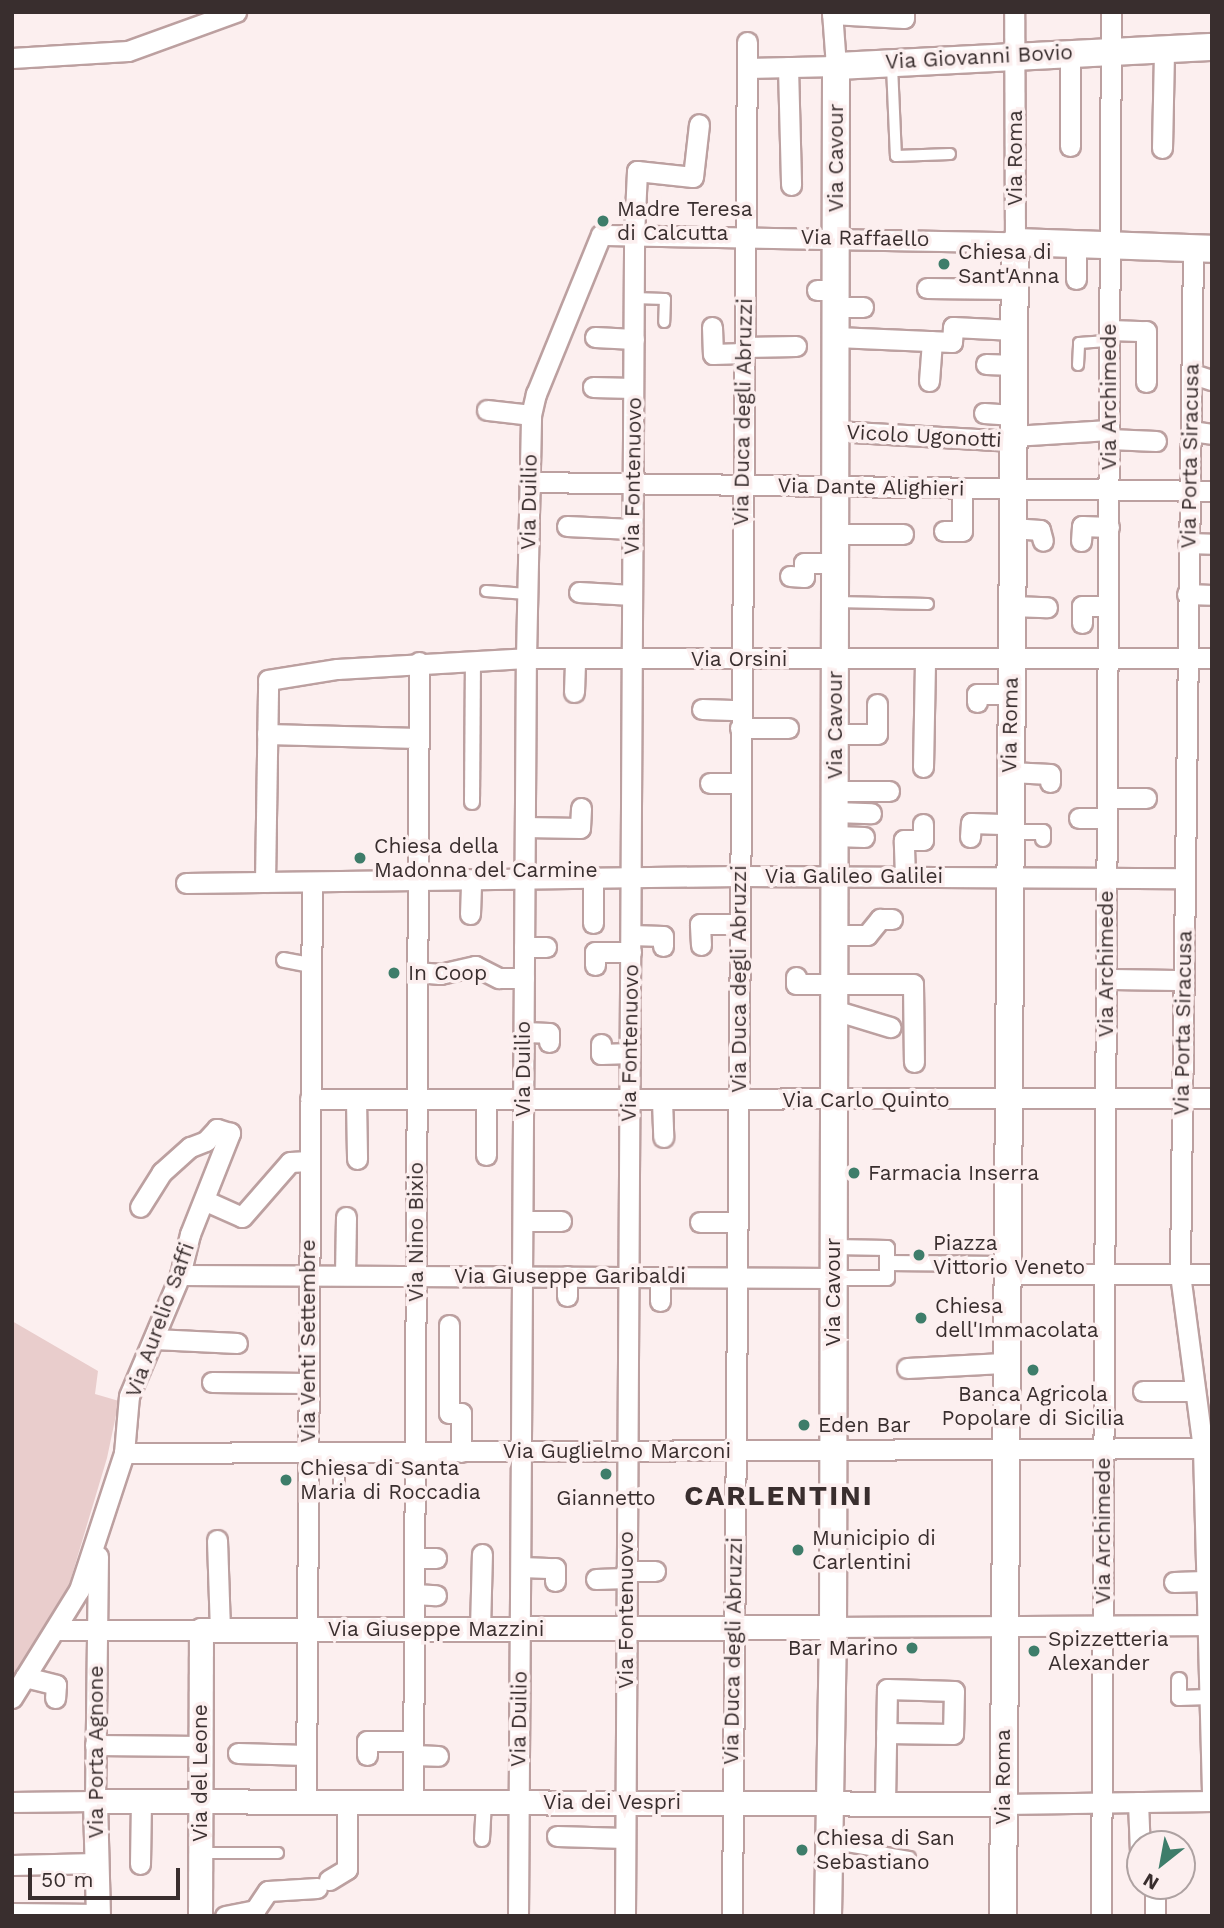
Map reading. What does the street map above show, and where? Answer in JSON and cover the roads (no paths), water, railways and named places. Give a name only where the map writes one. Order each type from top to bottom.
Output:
[{"type":"main road","name":"Via Giovanni Bovio","points":[[836,66],[1070,52],[1212,47]]},
{"type":"main road","name":"Via Cavour","points":[[828,1631],[827,1446],[834,1247],[836,337],[830,296],[836,238],[836,66]]},
{"type":"main road","name":"Via Raffaello","points":[[1015,242],[1110,248],[1202,249]]},
{"type":"main road","name":"Via Roma","points":[[1003,1916],[1008,1445],[1003,1363],[1015,242]]},
{"type":"main road","points":[[828,1631],[828,1916]]},
{"type":"street","points":[[12,58],[128,51],[236,12]]},
{"type":"street","points":[[832,13],[904,18],[904,12]]},
{"type":"street","name":"Via Roma","points":[[1014,12],[1015,242]]},
{"type":"street","name":"Via Archimede","points":[[1101,1916],[1111,12]]},
{"type":"street","name":"Via Cavour","points":[[832,13],[836,66]]},
{"type":"street","name":"Via Duca degli Abruzzi","points":[[732,1916],[730,1803],[736,1450],[741,485],[747,236],[747,42]]},
{"type":"street","points":[[1162,148],[1164,50]]},
{"type":"street","points":[[1070,52],[1070,146]]},
{"type":"street","name":"Via Giovanni Bovio","points":[[747,68],[836,66]]},
{"type":"street","points":[[788,67],[791,185]]},
{"type":"street","name":"Via Fontenuovo","points":[[625,1916],[628,1276],[620,1223],[630,1053],[634,235],[637,171],[693,177],[699,124]]},
{"type":"street","name":"Via Raffaello","points":[[601,235],[1015,242]]},
{"type":"street","name":"Via Duilio","points":[[518,1916],[523,1451],[524,880],[531,415],[601,235]]},
{"type":"street","points":[[1076,246],[1076,279]]},
{"type":"street","name":"Via Porta Siracusa","points":[[1202,249],[1202,377],[1191,431],[1185,658],[1180,1273],[1195,1391],[1207,1448],[1212,1796]]},
{"type":"street","points":[[927,288],[1015,289]]},
{"type":"street","points":[[830,296],[863,307]]},
{"type":"street","points":[[712,327],[713,354],[796,346]]},
{"type":"street","points":[[836,337],[952,342],[953,327],[1014,330]]},
{"type":"street","points":[[1110,336],[1146,331],[1146,382]]},
{"type":"street","points":[[595,337],[634,339]]},
{"type":"street","points":[[929,381],[932,341]]},
{"type":"street","points":[[986,364],[1014,365]]},
{"type":"street","points":[[593,387],[633,388]]},
{"type":"street","points":[[486,410],[531,415]]},
{"type":"street","points":[[984,413],[1013,431],[1109,435],[1156,441]]},
{"type":"street","name":"Vicolo Ugonotti","points":[[835,431],[1013,431]]},
{"type":"street","points":[[1191,431],[1212,434]]},
{"type":"street","name":"Via Dante Alighieri","points":[[530,482],[1212,491]]},
{"type":"street","points":[[944,531],[962,531],[962,489]]},
{"type":"street","points":[[567,526],[632,529]]},
{"type":"street","points":[[1082,541],[1082,526],[1109,527]]},
{"type":"street","points":[[1012,528],[1040,530],[1043,541]]},
{"type":"street","points":[[835,534],[903,534]]},
{"type":"street","points":[[1188,543],[1212,544]]},
{"type":"street","points":[[790,576],[804,576],[804,563],[835,563]]},
{"type":"street","points":[[579,592],[632,595]]},
{"type":"street","points":[[1187,594],[1212,595]]},
{"type":"street","points":[[1012,606],[1048,607]]},
{"type":"street","points":[[1082,623],[1082,607],[1108,606]]},
{"type":"street","name":"Via Orsini","points":[[267,734],[268,680],[418,662],[526,658],[1212,658]]},
{"type":"street","points":[[574,692],[575,659]]},
{"type":"street","points":[[923,767],[925,659]]},
{"type":"street","points":[[471,802],[472,660]]},
{"type":"street","name":"Via Nino Bixio","points":[[413,1802],[418,662]]},
{"type":"street","points":[[977,702],[977,694],[1011,694]]},
{"type":"street","points":[[835,734],[877,734],[877,704]]},
{"type":"street","points":[[702,709],[788,728]]},
{"type":"street","points":[[265,882],[267,734],[418,738]]},
{"type":"street","points":[[1010,772],[1050,774],[1050,782]]},
{"type":"street","points":[[710,783],[740,783]]},
{"type":"street","points":[[835,813],[889,791]]},
{"type":"street","points":[[1079,818],[1146,798]]},
{"type":"street","points":[[525,827],[580,828],[581,808]]},
{"type":"street","points":[[835,813],[871,813]]},
{"type":"street","points":[[835,813],[864,837]]},
{"type":"street","points":[[970,837],[971,823],[1043,832],[1043,839]]},
{"type":"street","points":[[905,876],[904,840],[923,840],[923,824]]},
{"type":"street","name":"Via Galileo Galilei","points":[[417,881],[834,875],[1185,878]]},
{"type":"street","points":[[593,879],[593,923]]},
{"type":"street","points":[[470,914],[471,880]]},
{"type":"street","points":[[186,883],[417,881]]},
{"type":"street","name":"Via Venti Settembre","points":[[306,1801],[312,882]]},
{"type":"street","points":[[834,935],[867,935],[880,919],[892,919]]},
{"type":"street","points":[[701,945],[700,925],[739,925]]},
{"type":"street","points":[[596,965],[596,952],[663,936],[663,946]]},
{"type":"street","points":[[524,947],[546,947]]},
{"type":"street","points":[[284,960],[310,965]]},
{"type":"street","points":[[417,972],[440,974],[475,966],[499,978],[524,978]]},
{"type":"street","points":[[796,977],[796,984],[834,997],[890,1027]]},
{"type":"street","points":[[1106,979],[1182,980]]},
{"type":"street","points":[[834,997],[913,984],[914,1062]]},
{"type":"street","points":[[524,1032],[549,1032],[549,1042]]},
{"type":"street","points":[[600,1044],[601,1054],[630,1053]]},
{"type":"street","name":"Via Carlo Quinto","points":[[310,1099],[1212,1098]]},
{"type":"street","points":[[356,1099],[357,1159]]},
{"type":"street","points":[[486,1100],[486,1155]]},
{"type":"street","points":[[662,1100],[663,1137]]},
{"type":"street","name":"Via Aurelio Saffi","points":[[12,1698],[79,1590],[124,1453],[129,1396],[180,1275],[190,1234],[206,1201],[230,1133],[217,1129],[162,1172],[140,1207]]},
{"type":"street","points":[[206,1201],[242,1217],[290,1162],[309,1161]]},
{"type":"street","points":[[345,1275],[346,1217]]},
{"type":"street","points":[[523,1221],[561,1221]]},
{"type":"street","points":[[700,1222],[736,1222]]},
{"type":"street","points":[[833,1278],[887,1278],[887,1248],[834,1247]]},
{"type":"street","points":[[887,1263],[1105,1274],[1212,1273]]},
{"type":"street","name":"Via Giuseppe Garibaldi","points":[[180,1275],[833,1278]]},
{"type":"street","points":[[567,1276],[568,1296]]},
{"type":"street","points":[[660,1277],[660,1301]]},
{"type":"street","points":[[449,1325],[449,1413],[461,1413],[461,1452]]},
{"type":"street","points":[[154,1339],[237,1343]]},
{"type":"street","points":[[907,1368],[1003,1363]]},
{"type":"street","points":[[212,1382],[308,1383]]},
{"type":"street","points":[[1143,1391],[1195,1391]]},
{"type":"street","points":[[1008,1445],[1104,1449],[1207,1448]]},
{"type":"street","name":"Via Guglielmo Marconi","points":[[124,1453],[627,1451],[1008,1445]]},
{"type":"street","name":"Via Porta Agnone","points":[[97,1915],[95,1630],[99,1535]]},
{"type":"street","points":[[210,1630],[217,1540]]},
{"type":"street","points":[[480,1629],[482,1554]]},
{"type":"street","points":[[414,1558],[436,1558]]},
{"type":"street","points":[[521,1567],[555,1568],[555,1581]]},
{"type":"street","points":[[596,1579],[655,1571]]},
{"type":"street","points":[[1174,1582],[1209,1581]]},
{"type":"street","points":[[414,1594],[436,1595]]},
{"type":"street","points":[[828,1631],[1008,1631],[1102,1626],[1210,1625]]},
{"type":"street","name":"Via Giuseppe Mazzini","points":[[55,1630],[734,1628],[828,1631]]},
{"type":"street","name":"Via del Leone","points":[[200,1916],[200,1746],[210,1630]]},
{"type":"street","points":[[25,1677],[56,1685],[55,1698]]},
{"type":"street","points":[[1179,1680],[1179,1698],[1209,1697]]},
{"type":"street","points":[[885,1803],[886,1733],[887,1689],[954,1690],[953,1734],[886,1733]]},
{"type":"street","points":[[367,1755],[367,1741],[413,1748],[439,1756]]},
{"type":"street","points":[[95,1745],[200,1746]]},
{"type":"street","points":[[238,1754],[306,1755]]},
{"type":"street","points":[[140,1864],[141,1801]]},
{"type":"street","points":[[225,1916],[255,1910],[268,1891],[323,1884],[347,1869],[347,1801]]},
{"type":"street","name":"Via dei Vespri","points":[[12,1802],[1003,1804],[1212,1801]]},
{"type":"street","points":[[482,1839],[484,1802]]},
{"type":"street","points":[[1138,1802],[1139,1830]]},
{"type":"street","points":[[557,1836],[625,1838]]},
{"type":"street","points":[[12,1865],[96,1863]]},
{"type":"street","points":[[12,1913],[97,1915]]},
{"type":"lane","points":[[892,62],[896,156],[950,154]]},
{"type":"lane","points":[[634,298],[664,299],[664,322]]},
{"type":"lane","points":[[1078,365],[1079,343],[1110,336]]},
{"type":"lane","points":[[486,591],[527,594]]},
{"type":"lane","points":[[835,602],[928,604]]},
{"type":"lane","points":[[339,1484],[340,1452]]},
{"type":"lane","points":[[828,1843],[910,1857]]},
{"type":"lane","points":[[200,1853],[278,1853]]},
{"type":"place","name":"Madre Teresa di Calcutta","points":[[603,221]]},
{"type":"place","name":"Chiesa di Sant'Anna","points":[[944,264]]},
{"type":"place","name":"Chiesa della Madonna del Carmine","points":[[360,858]]},
{"type":"place","name":"In Coop","points":[[394,973]]},
{"type":"place","name":"Farmacia Inserra","points":[[854,1173]]},
{"type":"place","name":"Piazza Vittorio Veneto","points":[[919,1255]]},
{"type":"place","name":"Chiesa dell'Immacolata","points":[[921,1318]]},
{"type":"place","name":"Banca Agricola Popolare di Sicilia","points":[[1033,1370]]},
{"type":"place","name":"Eden Bar","points":[[804,1425]]},
{"type":"place","name":"Giannetto","points":[[606,1474]]},
{"type":"place","name":"Chiesa di Santa Maria di Roccadia","points":[[286,1480]]},
{"type":"place","name":"Municipio di Carlentini","points":[[798,1550]]},
{"type":"place","name":"Bar Marino","points":[[912,1648]]},
{"type":"place","name":"Spizzetteria Alexander","points":[[1034,1651]]},
{"type":"place","name":"Chiesa di San Sebastiano","points":[[802,1850]]},
{"type":"district","name":"CARLENTINI","points":[[779,1496]]}]
